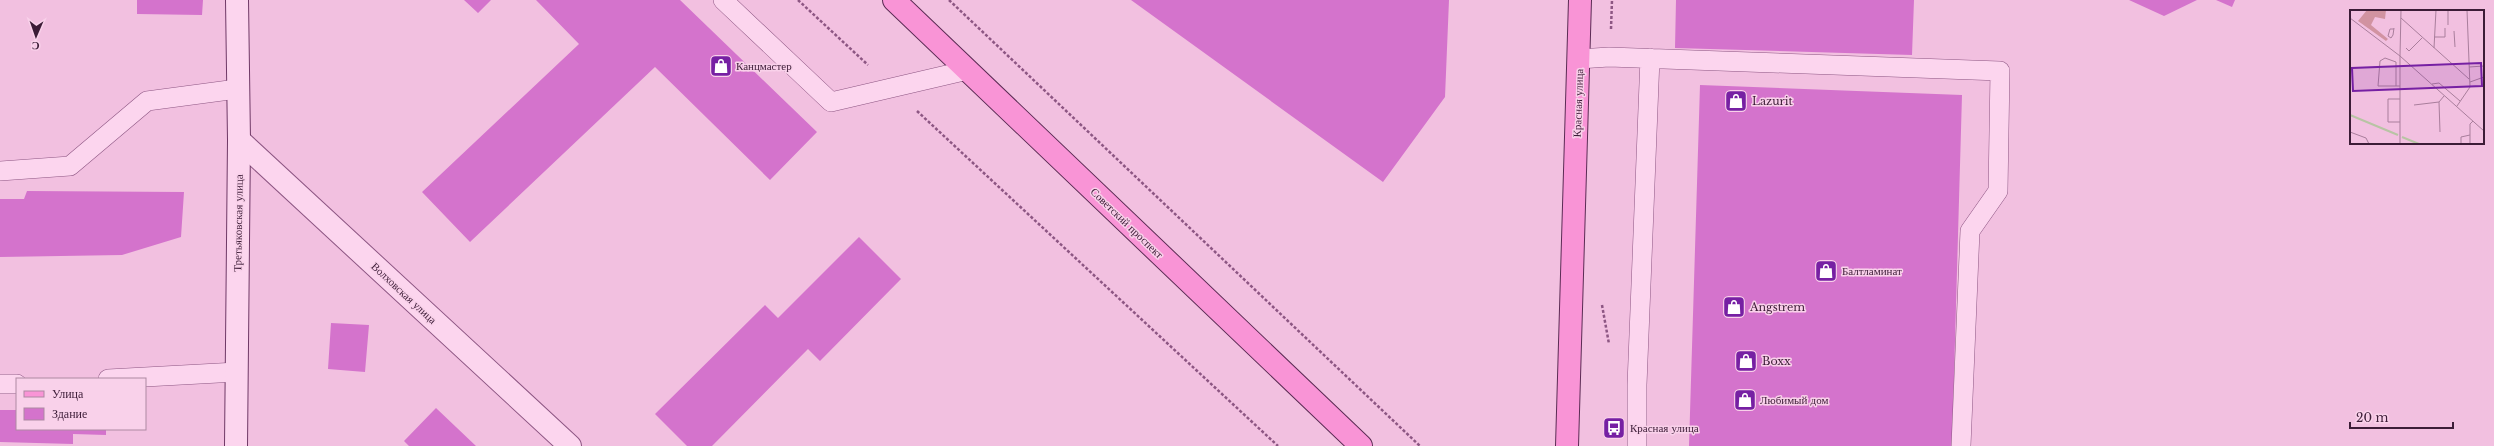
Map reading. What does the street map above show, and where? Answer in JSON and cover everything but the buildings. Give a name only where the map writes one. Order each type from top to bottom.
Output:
[{"type":"main road","name":"Советский проспект","points":[[894,0],[1361,446]]},
{"type":"main road","name":"Красная улица","points":[[1567,446],[1580,0]]},
{"type":"street","name":"Третьяковская улица","points":[[236,446],[239,140],[237,89],[237,0]]},
{"type":"street","name":"Волховская улица","points":[[239,140],[570,446]]},
{"type":"lane","points":[[723,0],[831,102],[968,70]]},
{"type":"lane","points":[[1579,59],[1609,57],[1650,58],[2000,71],[1998,192],[1970,231],[1961,446]]},
{"type":"lane","points":[[1637,446],[1637,385],[1650,58]]},
{"type":"lane","points":[[0,171],[70,166],[147,101],[237,89]]},
{"type":"lane","points":[[126,378],[236,372]]},
{"type":"lane","points":[[0,384],[16,384]]},
{"type":"path","points":[[798,0],[1278,446]]},
{"type":"path","points":[[949,0],[1420,446]]},
{"type":"path","points":[[1609,57],[1612,0]]},
{"type":"path","points":[[1601,300],[1610,349]]},
{"type":"place","name":"Канцмастер","points":[[721,66]]},
{"type":"place","name":"Lazurit","points":[[1736,101]]},
{"type":"place","name":"Балтламинат","points":[[1826,271]]},
{"type":"place","name":"Angstrem","points":[[1734,307]]},
{"type":"place","name":"Boxx","points":[[1746,361]]},
{"type":"place","name":"Любимый дом","points":[[1745,400]]},
{"type":"place","name":"Красная улица","points":[[1614,428]]}]
